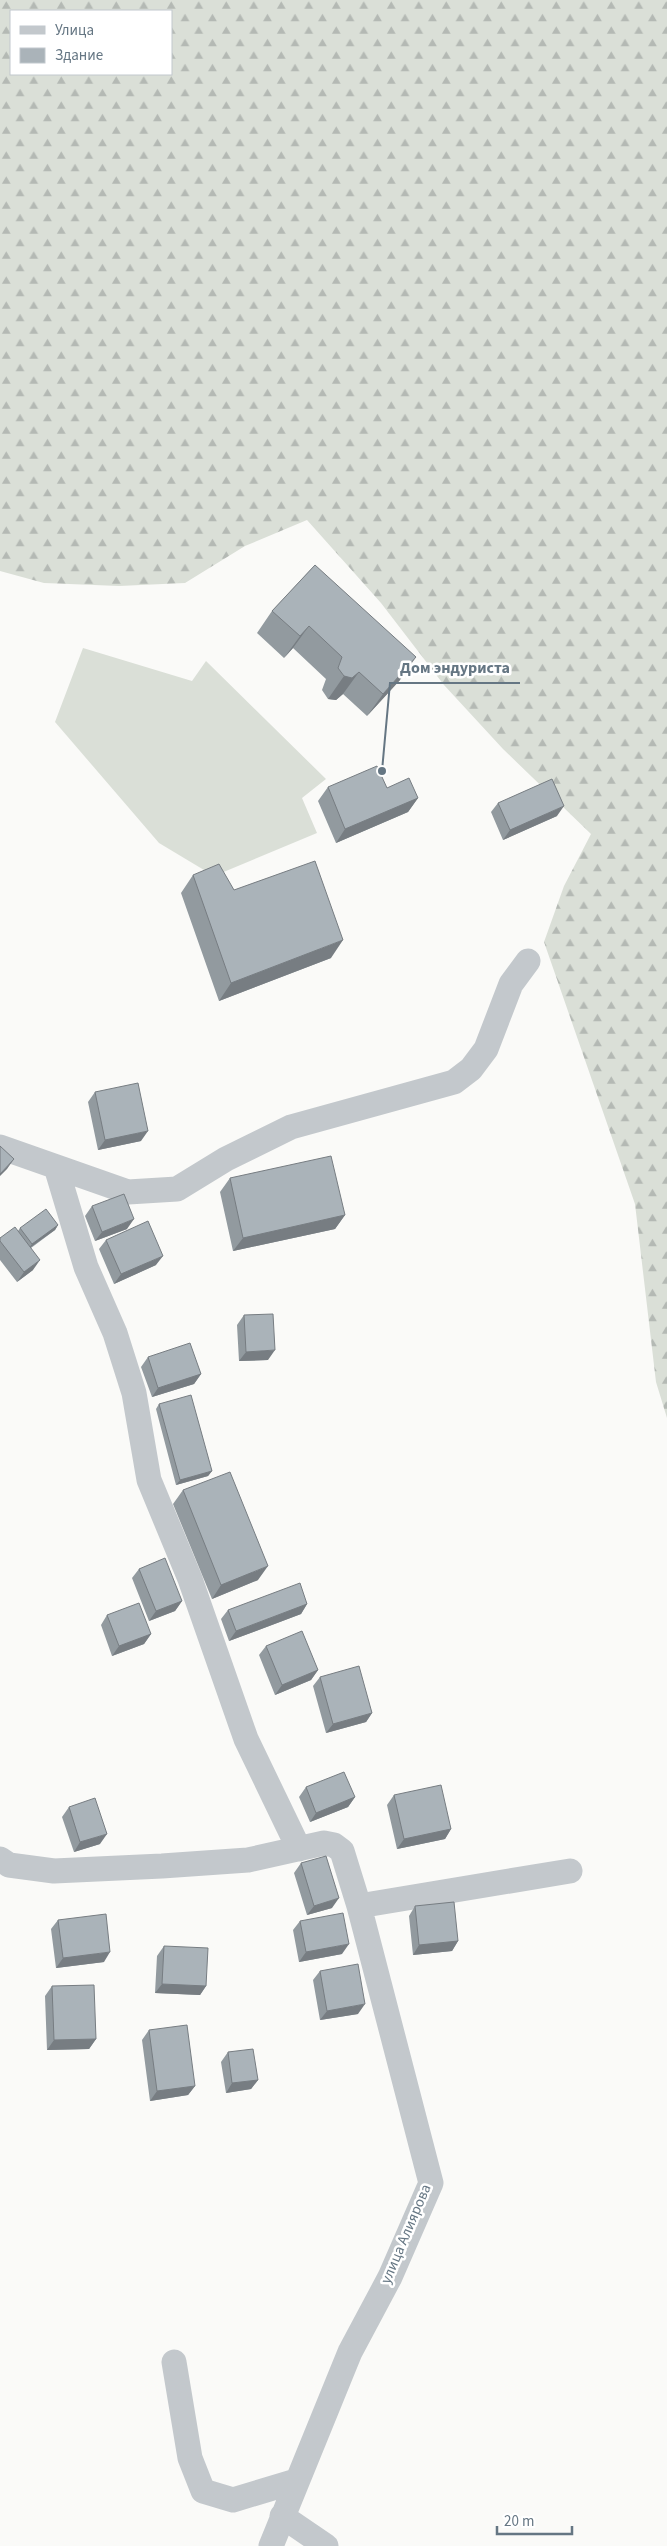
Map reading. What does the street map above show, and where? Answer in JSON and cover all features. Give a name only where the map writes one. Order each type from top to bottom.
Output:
[{"type":"street","points":[[0,1147],[128,1192],[177,1190],[226,1159],[291,1127],[454,1082],[471,1069],[486,1049],[511,984],[528,961]]},
{"type":"street","points":[[0,1859],[9,1865],[54,1871],[248,1860],[299,1848],[246,1739],[190,1579],[149,1480],[134,1393],[115,1334],[86,1267],[56,1167]]},
{"type":"street","name":"улица Алиярова","points":[[271,2546],[350,2352],[390,2277],[431,2183],[359,1906],[342,1851],[334,1845],[324,1844],[299,1848]]},
{"type":"street","points":[[359,1906],[570,1871]]},
{"type":"street","points":[[174,2362],[190,2458],[203,2491],[233,2500],[296,2481]]},
{"type":"street","points":[[282,2516],[326,2546]]},
{"type":"green space","points":[[0,0],[667,0],[667,1418],[656,1382],[635,1204],[544,942],[564,886],[591,834],[503,749],[444,685],[381,603],[307,520],[245,546],[185,583],[119,586],[44,583],[0,571]]},
{"type":"green space","points":[[83,648],[192,681],[206,661],[326,779],[302,798],[317,833],[214,876],[159,843],[55,722]]},
{"type":"building","points":[[315,565],[416,657],[383,694],[359,672],[352,678],[344,676],[338,668],[342,657],[309,626],[300,636],[272,611]]},
{"type":"building","points":[[377,766],[387,788],[409,778],[418,798],[345,829],[328,787]]},
{"type":"building","points":[[552,779],[564,806],[510,830],[498,803]]},
{"type":"building","points":[[315,861],[343,940],[231,983],[193,875],[219,864],[234,890]]},
{"type":"building","points":[[138,1083],[148,1131],[105,1140],[95,1092]]},
{"type":"building","points":[[0,1146],[14,1159],[0,1174]]},
{"type":"building","points":[[331,1156],[345,1215],[243,1238],[230,1178]]},
{"type":"building","points":[[124,1194],[134,1219],[102,1232],[92,1206]]},
{"type":"building","points":[[46,1209],[58,1225],[32,1244],[20,1228]]},
{"type":"building","points":[[148,1221],[163,1256],[121,1274],[106,1240]]},
{"type":"building","points":[[15,1227],[40,1260],[24,1272],[0,1241],[0,1238]]},
{"type":"building","points":[[273,1314],[275,1350],[246,1352],[244,1315]]},
{"type":"building","points":[[190,1343],[201,1374],[158,1388],[148,1357]]},
{"type":"building","points":[[191,1395],[212,1471],[180,1480],[159,1404]]},
{"type":"building","points":[[230,1472],[268,1566],[221,1585],[183,1490]]},
{"type":"building","points":[[165,1558],[182,1601],[156,1611],[139,1569]]},
{"type":"building","points":[[300,1583],[307,1604],[236,1631],[228,1610]]},
{"type":"building","points":[[139,1603],[151,1634],[119,1646],[107,1615]]},
{"type":"building","points":[[302,1631],[318,1670],[282,1685],[266,1646]]},
{"type":"building","points":[[359,1666],[372,1713],[333,1724],[320,1677]]},
{"type":"building","points":[[344,1772],[355,1797],[316,1813],[306,1787]]},
{"type":"building","points":[[441,1785],[451,1829],[404,1839],[394,1795]]},
{"type":"building","points":[[95,1798],[107,1834],[80,1842],[69,1807]]},
{"type":"building","points":[[326,1856],[339,1898],[314,1906],[301,1863]]},
{"type":"building","points":[[454,1902],[458,1941],[419,1945],[415,1906]]},
{"type":"building","points":[[343,1913],[349,1944],[306,1952],[300,1921]]},
{"type":"building","points":[[106,1914],[110,1952],[63,1958],[58,1920]]},
{"type":"building","points":[[164,1946],[208,1948],[206,1986],[162,1984]]},
{"type":"building","points":[[358,1964],[365,2004],[327,2011],[320,1971]]},
{"type":"building","points":[[94,1985],[96,2039],[54,2040],[52,1986]]},
{"type":"building","points":[[187,2025],[195,2086],[157,2091],[149,2030]]},
{"type":"building","points":[[253,2049],[258,2080],[232,2083],[228,2052]]},
{"type":"place","name":"Дом эндуриста","points":[[382,771]]}]
